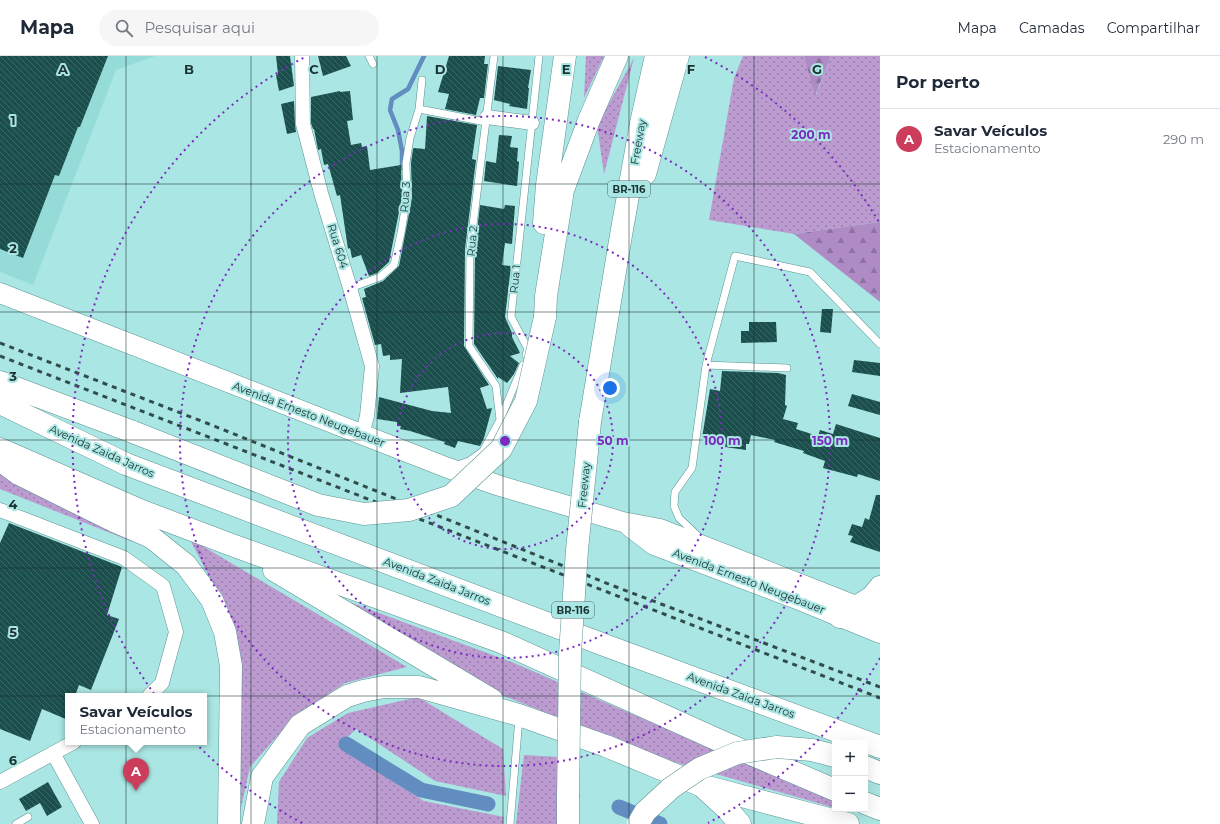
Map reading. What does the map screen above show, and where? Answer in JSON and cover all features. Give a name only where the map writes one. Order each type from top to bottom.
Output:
[{"type":"highway","points":[[0,382],[133,432],[318,505],[364,514],[409,510],[451,496],[501,449],[526,401],[545,317],[546,296],[543,240],[547,185],[565,56]]},
{"type":"highway","points":[[546,296],[563,190],[589,120],[617,56]]},
{"type":"highway","name":"Freeway","points":[[568,824],[570,653],[577,550],[590,422],[621,235],[640,131],[656,56]]},
{"type":"highway","points":[[607,322],[668,87],[678,56]]},
{"type":"highway","name":"Avenida Zaida Jarros","points":[[0,403],[126,464],[880,746]]},
{"type":"highway","points":[[0,449],[142,511],[501,642],[718,740],[832,789]]},
{"type":"highway","points":[[0,461],[19,474],[116,522],[151,537],[186,565],[212,600],[225,632],[231,666],[229,824]]},
{"type":"highway","points":[[229,544],[519,716]]},
{"type":"highway","points":[[848,611],[872,597],[880,587]]},
{"type":"highway","points":[[253,824],[262,777],[300,725],[347,696],[384,687],[419,687],[519,716],[606,746],[700,785],[848,824]]},
{"type":"highway","points":[[638,824],[645,812],[671,788],[699,769],[737,753],[777,747],[812,750],[832,755]]},
{"type":"highway","points":[[868,768],[880,773]]},
{"type":"highway","points":[[700,785],[727,809],[740,824]]},
{"type":"highway","points":[[868,804],[880,809]]},
{"type":"main road","name":"Avenida Ernesto Neugebauer","points":[[0,293],[448,468],[500,486],[623,522],[660,529],[713,550],[848,611],[880,633]]},
{"type":"main road","name":"Avenida Ernesto Neugebauer","points":[[623,522],[654,545],[848,611],[880,613]]},
{"type":"street","name":"Rua 604","points":[[302,56],[303,124],[321,193],[372,366],[367,416],[362,435]]},
{"type":"street","points":[[486,120],[532,123]]},
{"type":"street","points":[[0,510],[124,558],[164,586],[176,632],[162,683],[152,693]]},
{"type":"street","points":[[0,782],[68,745]]},
{"type":"street","points":[[53,753],[92,824]]},
{"type":"lane","points":[[369,56],[374,64]]},
{"type":"lane","name":"Rua 2","points":[[494,56],[470,249],[469,346],[496,386],[500,420]]},
{"type":"lane","name":"Rua 1","points":[[448,468],[469,461],[482,451],[500,420],[522,372],[528,349],[511,317],[539,56]]},
{"type":"lane","name":"Rua 3","points":[[350,288],[380,277],[394,265],[401,233],[406,197],[406,163],[410,138],[420,109],[422,80]]},
{"type":"lane","points":[[420,109],[486,120]]},
{"type":"lane","points":[[713,550],[679,518],[674,506],[675,492],[692,468],[706,365],[735,256],[810,272],[880,344]]},
{"type":"lane","points":[[706,365],[787,368]]},
{"type":"lane","points":[[510,824],[519,716]]},
{"type":"lane","points":[[16,824],[28,817]]},
{"type":"shaded area","points":[[0,56],[155,56],[116,70],[33,285],[0,272]]},
{"type":"shaded area","points":[[586,56],[604,56],[584,98]]},
{"type":"shaded area","points":[[743,56],[804,56],[816,95],[831,56],[880,56],[880,222],[794,234],[709,220],[734,78]]},
{"type":"shaded area","points":[[634,58],[604,174],[597,125]]},
{"type":"shaded area","points":[[0,472],[136,538],[133,542],[0,489]]},
{"type":"shaded area","points":[[189,538],[407,667],[345,683],[295,716],[250,767],[239,817],[223,602]]},
{"type":"shaded area","points":[[325,593],[514,663],[832,801],[832,807],[657,757],[489,690]]},
{"type":"shaded area","points":[[418,697],[503,749],[506,796],[435,781],[356,729],[338,746],[424,801],[504,817],[503,824],[277,824],[279,782],[307,738],[348,713]]},
{"type":"shaded area","points":[[524,755],[559,757],[559,824],[516,824]]},
{"type":"green space","points":[[804,56],[831,56],[815,96]]},
{"type":"green space","points":[[880,222],[880,302],[794,234]]},
{"type":"building","points":[[0,56],[108,56],[59,176],[55,175],[23,258],[0,249]]},
{"type":"building","points":[[276,56],[290,56],[294,86],[279,91],[276,75],[278,74]]},
{"type":"building","points":[[318,56],[346,56],[351,66],[323,76]]},
{"type":"building","points":[[449,56],[485,56],[484,64],[488,64],[484,98],[480,98],[476,115],[445,109],[449,94],[438,92]]},
{"type":"building","points":[[498,66],[531,70],[527,109],[509,106],[510,104],[494,100]]},
{"type":"building","points":[[340,91],[350,91],[353,120],[347,121],[351,145],[361,143],[362,147],[367,146],[370,170],[401,165],[402,197],[389,262],[377,273],[369,276],[361,255],[352,258],[350,248],[348,249],[340,195],[337,196],[328,164],[324,165],[321,149],[318,150],[314,129],[311,123],[311,97]]},
{"type":"building","points":[[294,101],[296,132],[287,134],[281,104]]},
{"type":"building","points":[[427,116],[477,125],[472,159],[476,160],[465,249],[464,346],[489,385],[480,388],[487,409],[492,408],[484,438],[480,446],[458,441],[455,448],[444,444],[445,442],[400,429],[401,426],[397,426],[397,422],[377,419],[379,397],[432,411],[451,413],[448,387],[400,393],[402,359],[390,360],[390,355],[383,356],[381,344],[375,345],[362,298],[366,297],[364,289],[383,281],[399,266],[412,198],[411,163],[413,149],[425,149]]},
{"type":"building","points":[[499,135],[512,136],[510,147],[518,148],[517,161],[519,162],[517,186],[484,181],[486,161],[496,163]]},
{"type":"building","points":[[480,205],[504,209],[505,205],[515,206],[512,244],[505,243],[502,265],[511,266],[505,317],[512,333],[512,337],[520,353],[510,356],[519,363],[514,374],[507,383],[498,377],[498,379],[474,344],[475,249]]},
{"type":"building","points":[[822,309],[833,309],[831,333],[820,332]]},
{"type":"building","points":[[749,322],[776,322],[777,342],[741,343],[741,331],[749,331]]},
{"type":"building","points":[[854,360],[880,363],[880,376],[852,372]]},
{"type":"building","points":[[722,371],[778,373],[786,375],[785,405],[787,406],[783,419],[798,423],[796,429],[818,436],[820,430],[833,434],[836,424],[880,438],[880,481],[858,474],[857,477],[823,468],[825,461],[803,453],[804,451],[774,442],[775,440],[751,435],[749,444],[746,444],[746,450],[725,447],[726,442],[702,438],[710,389],[720,391]]},
{"type":"building","points":[[852,394],[880,402],[880,415],[848,406]]},
{"type":"building","points":[[876,495],[880,495],[880,552],[850,542],[853,536],[848,535],[852,524],[862,527],[865,518],[869,520]]},
{"type":"building","points":[[9,523],[122,567],[107,615],[119,619],[91,690],[79,685],[76,693],[65,693],[65,719],[42,709],[30,741],[0,729],[0,543]]},
{"type":"building","points":[[48,782],[62,807],[47,816],[40,803],[26,811],[19,799]]},
{"type":"waterway","points":[[402,168],[402,151],[398,130],[390,110],[392,99],[408,89],[424,56]]},
{"type":"waterway","points":[[346,744],[421,790],[488,804]]},
{"type":"waterway","points":[[619,807],[660,824]]},
{"type":"railway","points":[[0,343],[209,424],[611,585],[880,687]]},
{"type":"railway","points":[[0,356],[880,698]]},
{"type":"place","name":"Savar Veículos","points":[[136,791]]}]
